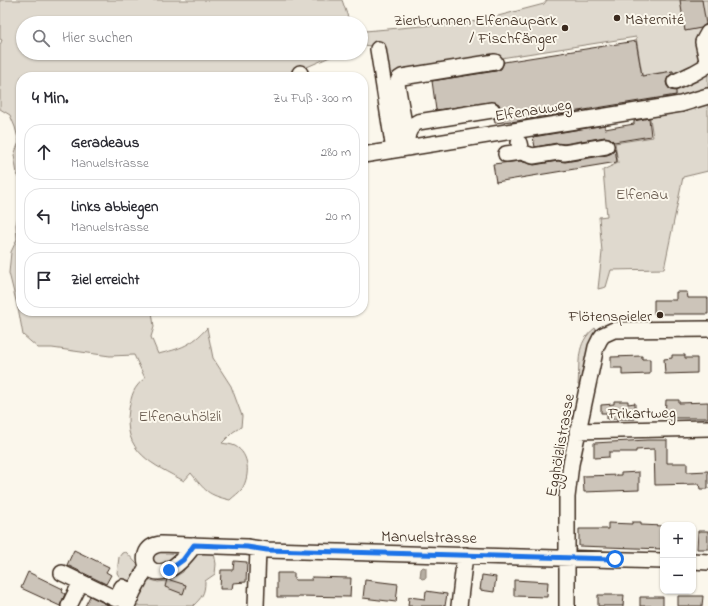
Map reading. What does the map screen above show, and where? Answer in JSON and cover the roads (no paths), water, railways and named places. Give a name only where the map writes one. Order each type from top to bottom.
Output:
[{"type":"street","points":[[675,82],[708,65],[704,42],[708,33]]},
{"type":"street","points":[[378,48],[403,146]]},
{"type":"street","points":[[403,146],[397,84],[399,79],[402,77],[495,62]]},
{"type":"street","name":"Elfenauweg","points":[[368,153],[403,146],[517,130],[681,104],[708,95]]},
{"type":"street","points":[[403,146],[408,130],[418,122],[492,110]]},
{"type":"street","points":[[517,130],[521,152]]},
{"type":"street","points":[[506,154],[521,152],[533,156],[558,152],[564,153],[606,146]]},
{"type":"street","name":"Egghölzlistrasse","points":[[567,606],[567,495],[577,431],[596,347],[600,339],[614,330],[708,329]]},
{"type":"street","name":"Frikartweg","points":[[577,431],[708,428]]},
{"type":"street","name":"Manuelstrasse","points":[[148,566],[146,554],[155,545],[161,544],[247,547],[267,550],[660,560]]},
{"type":"street","points":[[128,606],[133,592],[148,566],[153,571],[158,573],[169,570],[183,560],[194,545]]},
{"type":"street","points":[[256,606],[258,549]]},
{"type":"street","points":[[458,606],[465,555]]},
{"type":"street","points":[[696,561],[708,562]]},
{"type":"street","points":[[62,573],[116,599],[122,587],[133,592]]},
{"type":"street","points":[[69,606],[81,582]]},
{"type":"place","name":"Maternité","points":[[617,18]]},
{"type":"place","name":"Zierbrunnen Elfenaupark / Fischfänger","points":[[565,28]]},
{"type":"place","name":"Flötenspieler","points":[[660,315]]},
{"type":"park label","name":"Elfenau","points":[[642,193]]},
{"type":"park label","name":"Elfenauhölzli","points":[[180,415]]}]
